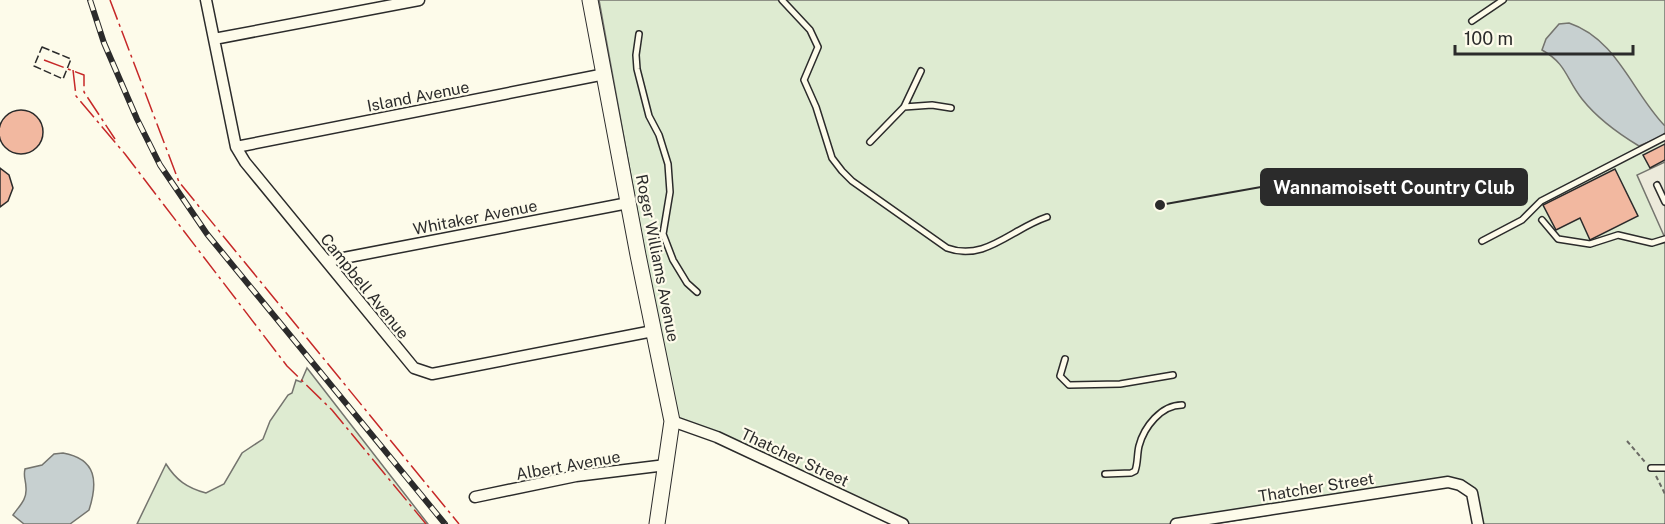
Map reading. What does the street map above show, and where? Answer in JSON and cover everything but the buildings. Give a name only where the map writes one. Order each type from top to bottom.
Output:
[{"type":"main road","name":"Roger Williams Avenue","points":[[590,0],[672,421],[657,524]]},
{"type":"street","name":"Campbell Avenue","points":[[206,0],[236,147],[279,206],[328,261],[414,369],[424,373],[653,331]]},
{"type":"street","points":[[214,39],[419,0]]},
{"type":"street","name":"Island Avenue","points":[[236,147],[605,74]]},
{"type":"street","name":"Whitaker Avenue","points":[[328,261],[628,203]]},
{"type":"street","name":"Thatcher Street","points":[[672,421],[717,437],[903,524]]},
{"type":"street","name":"Albert Avenue","points":[[475,497],[576,476],[666,465]]},
{"type":"street","name":"Thatcher Street","points":[[1176,524],[1448,482],[1460,484],[1472,493],[1478,524]]},
{"type":"lane","points":[[782,0],[806,25],[818,47],[804,80],[816,107],[832,158],[852,181],[947,248],[963,254],[991,245],[1030,223],[1047,217]]},
{"type":"lane","points":[[1472,21],[1503,0]]},
{"type":"lane","points":[[639,34],[637,69],[649,116],[659,135],[668,164],[669,198],[663,234],[673,260],[687,283],[697,292]]},
{"type":"lane","points":[[870,142],[904,107],[921,71]]},
{"type":"lane","points":[[904,107],[932,105],[951,108]]},
{"type":"lane","points":[[1482,241],[1522,220],[1540,201],[1665,136]]},
{"type":"lane","points":[[1657,185],[1665,202]]},
{"type":"lane","points":[[1542,220],[1558,239],[1590,244],[1618,235],[1652,243],[1665,239]]},
{"type":"lane","points":[[1065,359],[1060,376],[1069,385],[1120,384],[1173,375]]},
{"type":"lane","points":[[1105,474],[1136,471],[1139,447],[1147,428],[1170,407],[1182,405]]},
{"type":"lane","points":[[1652,468],[1665,468]]},
{"type":"path","points":[[1628,441],[1652,468],[1665,494]]},
{"type":"green space","points":[[599,0],[1665,0],[1665,524],[1482,524],[1477,497],[1447,486],[1213,524],[903,524],[676,424]]},
{"type":"green space","points":[[307,368],[428,524],[137,524],[166,464],[183,483],[199,491],[206,493],[224,484],[242,453],[263,439],[270,421],[288,395],[292,393],[296,380],[301,382]]},
{"type":"shaded area","points":[[1569,23],[1600,41],[1612,54],[1665,126],[1665,133],[1661,137],[1639,146],[1616,131],[1588,106],[1557,61],[1542,50],[1546,39],[1559,24]]},
{"type":"shaded area","points":[[1665,162],[1665,238],[1637,175]]},
{"type":"shaded area","points":[[63,453],[83,460],[89,466],[94,481],[94,490],[89,510],[70,524],[24,524],[13,515],[25,496],[25,469],[42,465],[54,454]]},
{"type":"railway","points":[[90,0],[104,43],[160,165],[207,234],[445,524]]},
{"type":"fence","points":[[42,47],[71,59],[63,79],[34,66],[42,47]]},
{"type":"power","points":[[110,0],[179,182],[459,524]]},
{"type":"power","points":[[44,60],[84,75],[84,92],[115,139]]},
{"type":"power","points":[[73,70],[76,96],[125,154],[287,366],[332,410],[426,524]]},
{"type":"place","name":"Wannamoisett Country Club","points":[[1160,205]]}]
